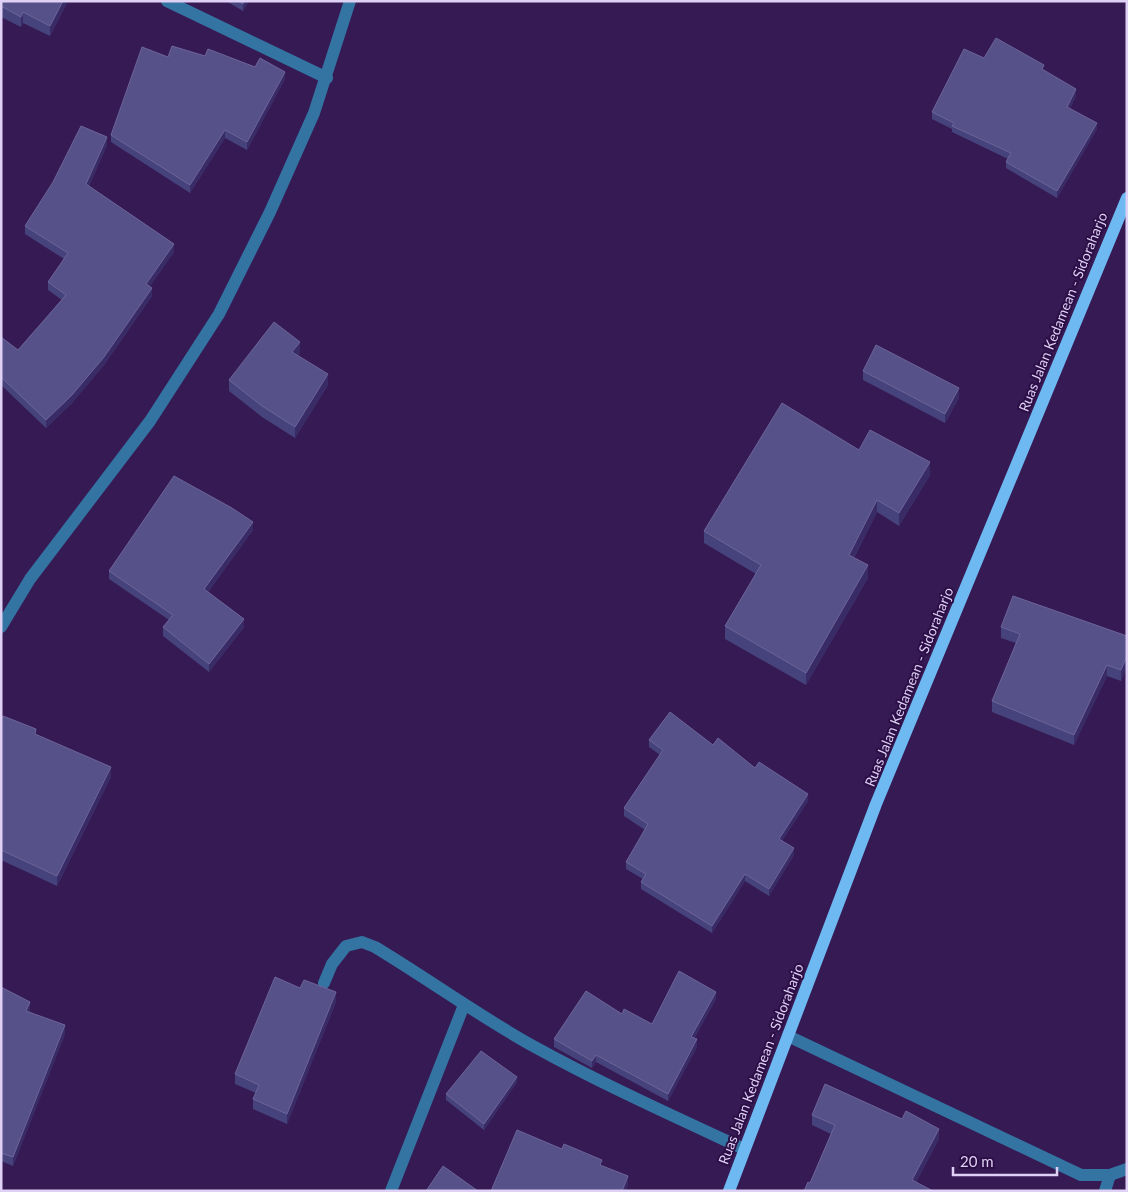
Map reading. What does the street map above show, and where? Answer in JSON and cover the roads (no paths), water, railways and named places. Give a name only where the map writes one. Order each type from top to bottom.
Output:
[{"type":"main road","name":"Ruas Jalan Kedamean - Sidoraharjo","points":[[729,1191],[876,804],[1127,198]]},
{"type":"street","points":[[167,1],[327,78]]},
{"type":"street","points":[[1,627],[30,579],[150,421],[220,314],[270,212],[314,113],[327,78],[350,1]]},
{"type":"street","points":[[324,983],[332,964],[346,946],[362,942],[376,947],[532,1045],[589,1076],[744,1149]]},
{"type":"street","points":[[391,1191],[464,1004]]},
{"type":"street","points":[[788,1036],[1081,1175],[1110,1176],[1127,1169]]},
{"type":"street","points":[[1105,1191],[1110,1176]]}]
